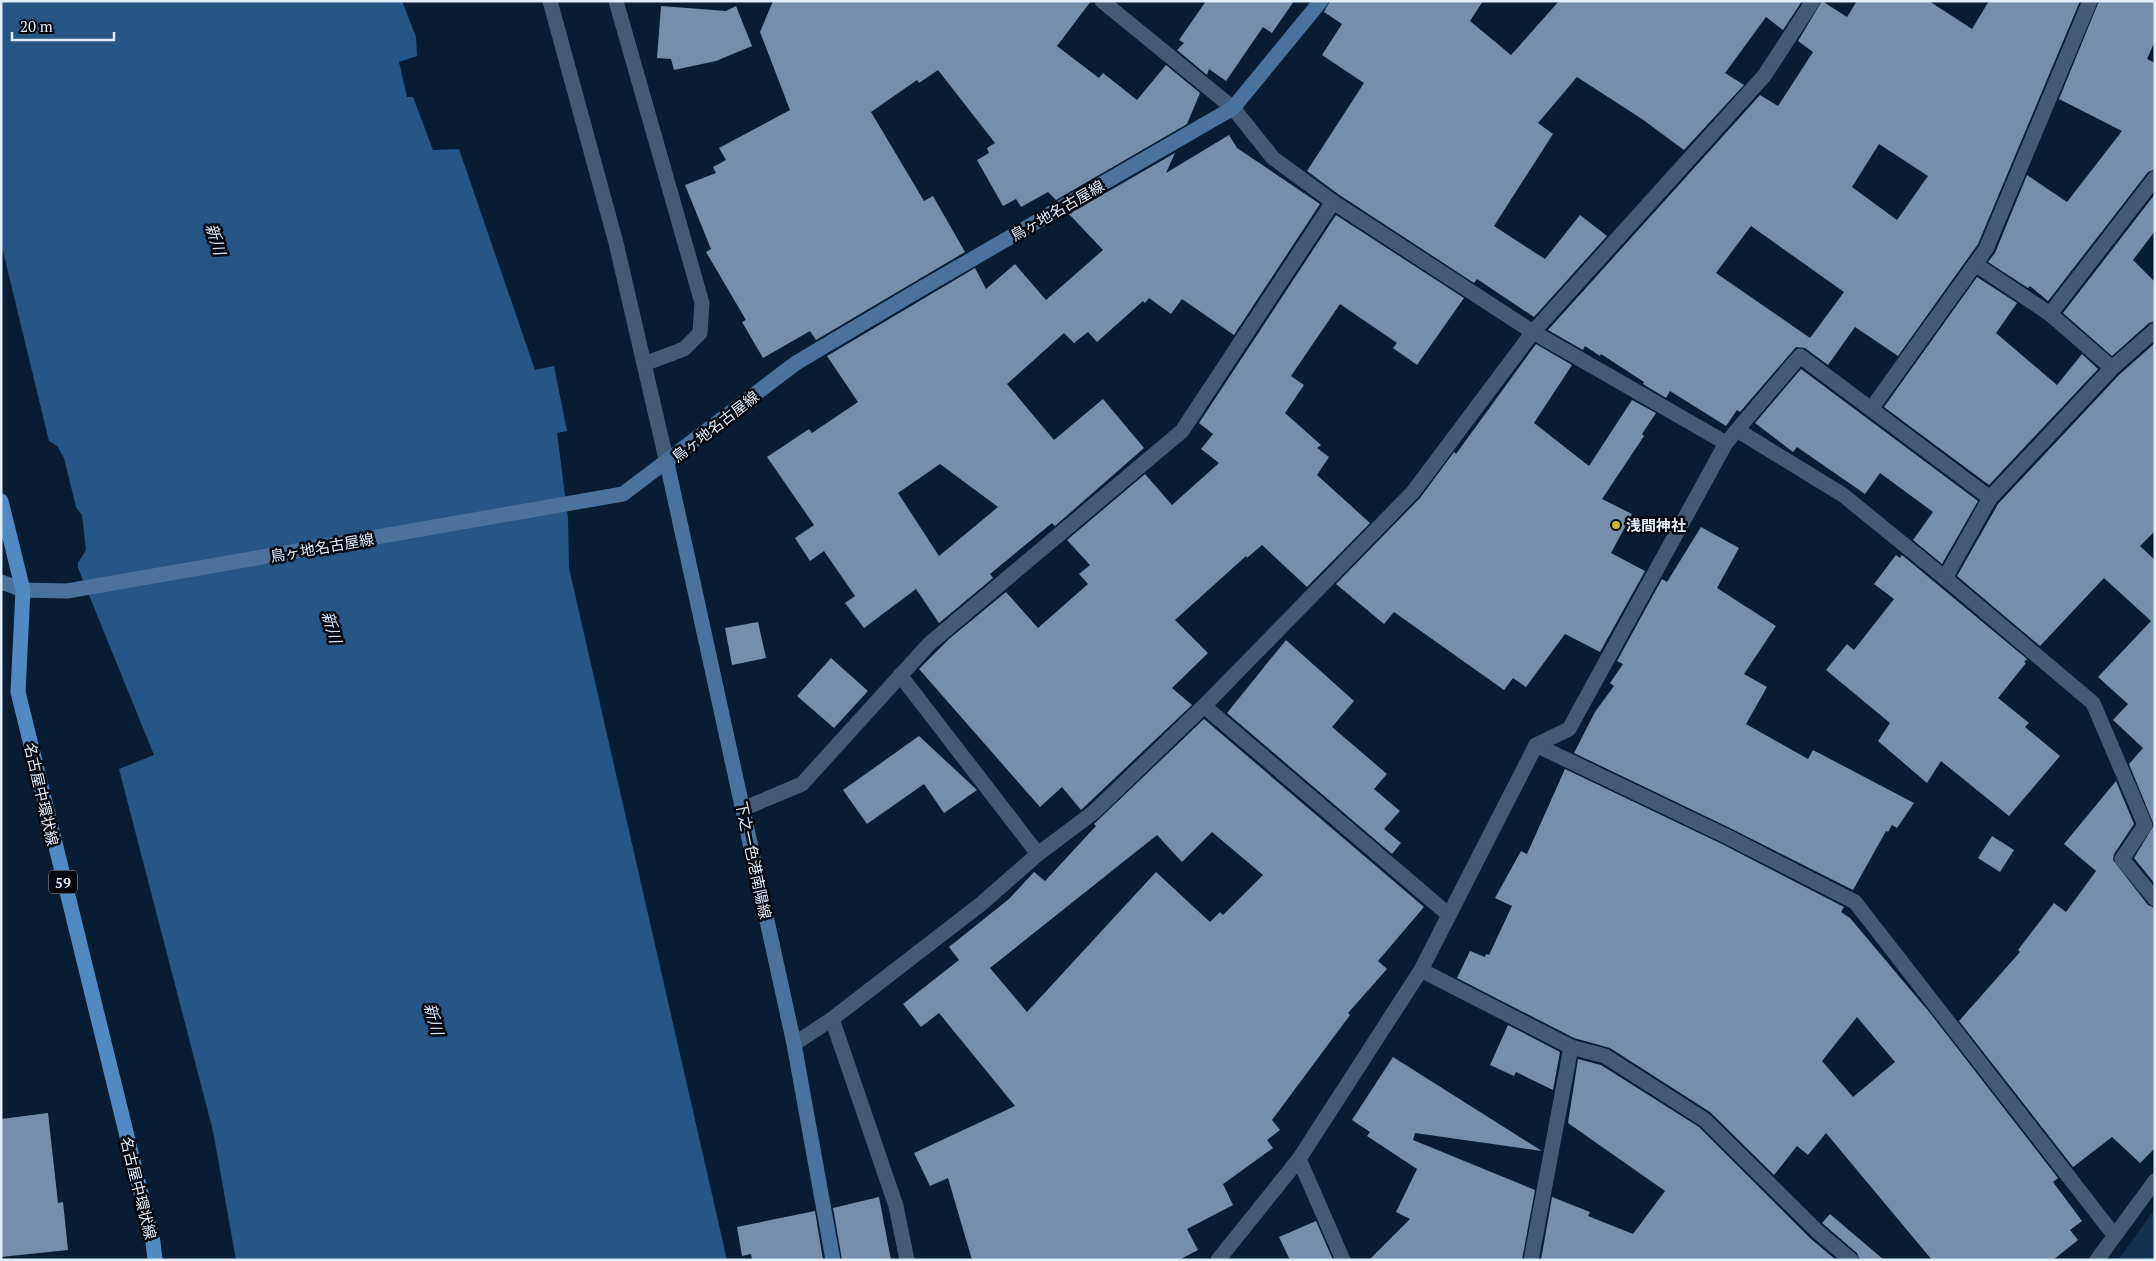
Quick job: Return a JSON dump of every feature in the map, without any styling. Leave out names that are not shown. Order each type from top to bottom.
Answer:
[{"type":"main road","name":"鳥ヶ地名古屋線","points":[[1,582],[23,590],[67,591],[623,494],[803,359],[1233,108],[1321,1]]},
{"type":"main road","name":"下之一色港南陽線","points":[[666,463],[794,1044],[833,1260]]},
{"type":"main road","name":"名古屋中環状線","points":[[1,501],[23,590],[18,692],[153,1242],[154,1260]]},
{"type":"street","points":[[550,1],[616,243],[666,463]]},
{"type":"street","points":[[616,1],[702,303],[700,333],[684,349],[644,364]]},
{"type":"street","points":[[1102,1],[1233,108],[1273,158],[1333,202],[1533,332],[1726,443]]},
{"type":"street","points":[[794,1044],[832,1019],[981,904],[1038,854],[1094,812],[1204,706],[1413,492],[1533,332],[1764,76],[1813,1]]},
{"type":"street","points":[[1872,409],[1986,249],[2090,1]]},
{"type":"street","points":[[2050,314],[2155,178]]},
{"type":"street","points":[[743,809],[802,784],[929,644],[1182,431],[1333,202]]},
{"type":"street","points":[[1975,264],[2050,314],[2112,368]]},
{"type":"street","points":[[1946,578],[1990,498],[2112,368],[2155,330]]},
{"type":"street","points":[[1218,1260],[1299,1159],[1421,970],[1536,746],[1569,729],[1726,443],[1800,356],[1990,498]]},
{"type":"street","points":[[1737,430],[1843,495],[1946,578],[2093,703],[2145,825],[2122,859],[2155,899]]},
{"type":"street","points":[[900,675],[1038,854]]},
{"type":"street","points":[[1204,706],[1449,915]]},
{"type":"street","points":[[1536,746],[1726,836],[1855,902],[2114,1235]]},
{"type":"street","points":[[1421,970],[1571,1047],[1605,1056],[1705,1120],[1818,1232],[1851,1260]]},
{"type":"street","points":[[832,1019],[896,1206],[907,1260]]},
{"type":"street","points":[[1531,1260],[1571,1047]]},
{"type":"street","points":[[1299,1159],[1343,1260]]},
{"type":"street","points":[[2097,1260],[2155,1181]]},
{"type":"shaded area","points":[[2155,1209],[2155,1260],[2118,1260]]},
{"type":"water","name":"新川","points":[[1,1],[402,1],[416,37],[417,56],[399,62],[407,97],[413,97],[433,150],[459,149],[535,370],[554,366],[567,431],[557,433],[568,518],[569,568],[727,1260],[236,1260],[213,1131],[119,769],[154,755],[78,568],[78,563],[86,550],[82,515],[76,507],[64,458],[57,446],[49,441],[1,243]]},
{"type":"building","points":[[773,1],[1091,1],[1057,46],[1099,78],[1103,73],[1137,100],[1166,65],[1200,93],[1187,124],[1056,200],[1048,192],[1021,207],[1016,199],[1003,206],[977,160],[989,153],[987,148],[995,143],[938,70],[919,83],[917,80],[871,112],[924,201],[933,196],[965,252],[816,340],[810,331],[763,358],[742,322],[746,320],[706,252],[711,249],[685,185],[716,173],[713,167],[726,160],[719,148],[790,110],[760,32]]},
{"type":"building","points":[[1206,1],[1294,1],[1272,33],[1263,27],[1226,81],[1209,69],[1207,75],[1177,50],[1184,43],[1179,40]]},
{"type":"building","points":[[1330,1],[1483,1],[1470,21],[1511,55],[1559,1],[1802,1],[1783,30],[1766,17],[1725,73],[1744,85],[1684,150],[1642,119],[1577,77],[1538,123],[1553,134],[1494,226],[1545,259],[1580,215],[1607,236],[1534,317],[1477,279],[1474,283],[1338,194],[1307,171],[1364,83],[1322,55],[1342,24],[1324,12]]},
{"type":"building","points":[[1822,1],[1847,17],[1857,1],[1929,1],[1972,29],[1989,1],[2080,1],[1978,244],[1898,356],[1855,327],[1828,365],[1805,348],[1796,347],[1740,412],[1737,410],[1726,426],[1670,391],[1666,398],[1601,354],[1600,356],[1585,346],[1583,350],[1548,330],[1760,95],[1778,106],[1813,52],[1798,41]],"holes":[[[1879,144],[1928,176],[1897,220],[1852,187]],[[1751,226],[1844,292],[1810,338],[1716,273]]]},
{"type":"building","points":[[2099,1],[2155,1],[2155,41],[2147,59],[2155,63],[2155,169],[2148,172],[2048,301],[2030,286],[2028,288],[1988,262],[1995,253],[2027,175],[2067,202],[2122,131],[2059,99]]},
{"type":"building","points":[[661,6],[726,11],[736,6],[752,46],[716,61],[674,70],[671,59],[657,58]]},
{"type":"building","points":[[1229,135],[1237,148],[1320,204],[1234,335],[1182,299],[1171,314],[1149,298],[1145,303],[1143,301],[1097,342],[1088,332],[1074,343],[1064,333],[1007,384],[1054,440],[1103,399],[1144,448],[1055,526],[1052,523],[990,574],[993,578],[939,623],[916,589],[864,628],[845,603],[855,596],[824,551],[810,561],[795,538],[814,525],[767,457],[809,429],[812,433],[858,402],[827,356],[975,268],[986,289],[1015,264],[1046,300],[1103,250],[1069,214],[1175,153],[1166,173]],"holes":[[[940,464],[998,507],[939,556],[898,493]]]},
{"type":"building","points":[[2155,194],[2155,231],[2133,260],[2155,282],[2155,321],[2149,323],[2112,356],[2063,313]]},
{"type":"building","points":[[1336,215],[1464,298],[1417,365],[1393,348],[1397,343],[1340,304],[1291,376],[1304,385],[1285,413],[1321,445],[1317,448],[1329,457],[1317,475],[1370,523],[1307,587],[1262,545],[1247,558],[1246,556],[1175,620],[1208,653],[1172,688],[1192,705],[1081,810],[1062,787],[1040,807],[919,669],[949,639],[1006,592],[1038,628],[1088,584],[1079,574],[1090,565],[1067,540],[1145,474],[1172,505],[1219,463],[1201,449],[1213,434],[1199,423]]},
{"type":"building","points":[[1977,277],[2017,303],[1996,333],[2057,385],[2082,354],[2098,369],[1989,485],[1884,407]]},
{"type":"building","points":[[2155,343],[2155,531],[2140,546],[2155,560],[2155,884],[2134,858],[2154,825],[2129,764],[2143,748],[2113,720],[2128,704],[2098,677],[2151,621],[2104,578],[2040,646],[1957,576],[1998,504],[2119,375]]},
{"type":"building","points":[[1536,344],[1572,365],[1534,423],[1589,466],[1632,400],[1656,413],[1642,434],[1644,436],[1602,499],[1632,514],[1611,553],[1645,571],[1600,652],[1565,634],[1526,687],[1513,678],[1504,690],[1394,612],[1384,624],[1336,584],[1420,498],[1454,452],[1456,454]]},
{"type":"building","points":[[1801,369],[1978,501],[1942,564],[1913,540],[1933,512],[1880,473],[1865,494],[1797,447],[1793,452],[1755,423]]},
{"type":"building","points":[[1701,527],[1739,548],[1717,588],[1776,626],[1744,674],[1767,687],[1746,724],[1808,759],[1813,750],[1914,803],[1897,828],[1892,825],[1888,832],[1886,831],[1853,890],[1574,753],[1595,712],[1614,686],[1610,683],[1623,664],[1617,661],[1662,579],[1667,582]]},
{"type":"building","points":[[1896,555],[1900,558],[1902,555],[2027,659],[2024,662],[2026,663],[1998,698],[2029,723],[2025,727],[2060,756],[2009,816],[1941,761],[1927,783],[1878,741],[1890,723],[1826,670],[1847,644],[1854,650],[1894,599],[1874,584]]},
{"type":"building","points":[[758,622],[766,658],[732,665],[725,628]]},
{"type":"building","points":[[1286,640],[1354,701],[1332,727],[1387,774],[1374,789],[1400,811],[1384,829],[1401,843],[1392,854],[1227,713]]},
{"type":"building","points":[[831,658],[868,691],[834,728],[797,696]]},
{"type":"building","points":[[1204,719],[1424,907],[1378,961],[1387,969],[1348,1013],[1350,1015],[1272,1120],[1280,1130],[1267,1140],[1273,1148],[1223,1184],[1233,1205],[1187,1229],[1198,1250],[1179,1260],[972,1260],[948,1178],[930,1186],[914,1153],[1015,1106],[939,1013],[921,1027],[903,1004],[959,960],[949,947],[1009,899],[1034,872],[1045,881],[1096,826],[1094,824]],"holes":[[[1212,832],[1263,875],[1223,915],[1220,912],[1210,922],[1156,872],[1027,1012],[990,968],[1157,835],[1182,862]]]},
{"type":"building","points":[[919,736],[977,790],[944,813],[924,784],[867,824],[843,790]]},
{"type":"building","points":[[1565,769],[1722,844],[1844,907],[1841,912],[1850,918],[1930,1013],[2058,1178],[2053,1182],[2082,1221],[2070,1230],[2078,1240],[2053,1260],[1932,1260],[1826,1133],[1808,1155],[1797,1146],[1774,1175],[1710,1112],[1610,1048],[1574,1038],[1457,978],[1470,951],[1485,957],[1486,954],[1489,955],[1512,906],[1495,898],[1521,851],[1527,854]],"holes":[[[1857,1017],[1895,1062],[1853,1097],[1822,1061]]]},
{"type":"building","points":[[2116,781],[2134,824],[2114,854],[2113,860],[2148,905],[2155,908],[2155,1148],[2140,1163],[2112,1137],[2073,1167],[1959,1021],[2020,952],[2018,950],[2054,903],[2066,912],[2096,871],[2064,844]]},
{"type":"building","points":[[1992,836],[2014,850],[2000,872],[1978,858]]},
{"type":"building","points":[[1508,1025],[1560,1052],[1553,1090],[1516,1072],[1514,1076],[1490,1065]]},
{"type":"building","points":[[1393,1057],[1542,1151],[1415,1133],[1413,1140],[1535,1190],[1522,1260],[1369,1260],[1410,1219],[1396,1212],[1417,1169],[1367,1136],[1370,1132],[1352,1120]]},
{"type":"building","points":[[1578,1059],[1601,1065],[1699,1127],[1811,1239],[1836,1260],[1541,1260],[1552,1197],[1590,1212],[1588,1216],[1633,1234],[1665,1191],[1568,1123]]},
{"type":"building","points":[[48,1113],[58,1203],[63,1202],[68,1250],[1,1257],[1,1119]]},
{"type":"building","points":[[879,1197],[891,1260],[842,1260],[833,1208]]},
{"type":"building","points":[[815,1211],[823,1260],[752,1260],[751,1254],[742,1256],[737,1227]]},
{"type":"building","points":[[1830,1214],[1884,1260],[1860,1260],[1857,1253],[1822,1223]]},
{"type":"building","points":[[1316,1221],[1333,1260],[1290,1260],[1279,1237]]},
{"type":"place","name":"浅間神社","points":[[1616,525]]}]
